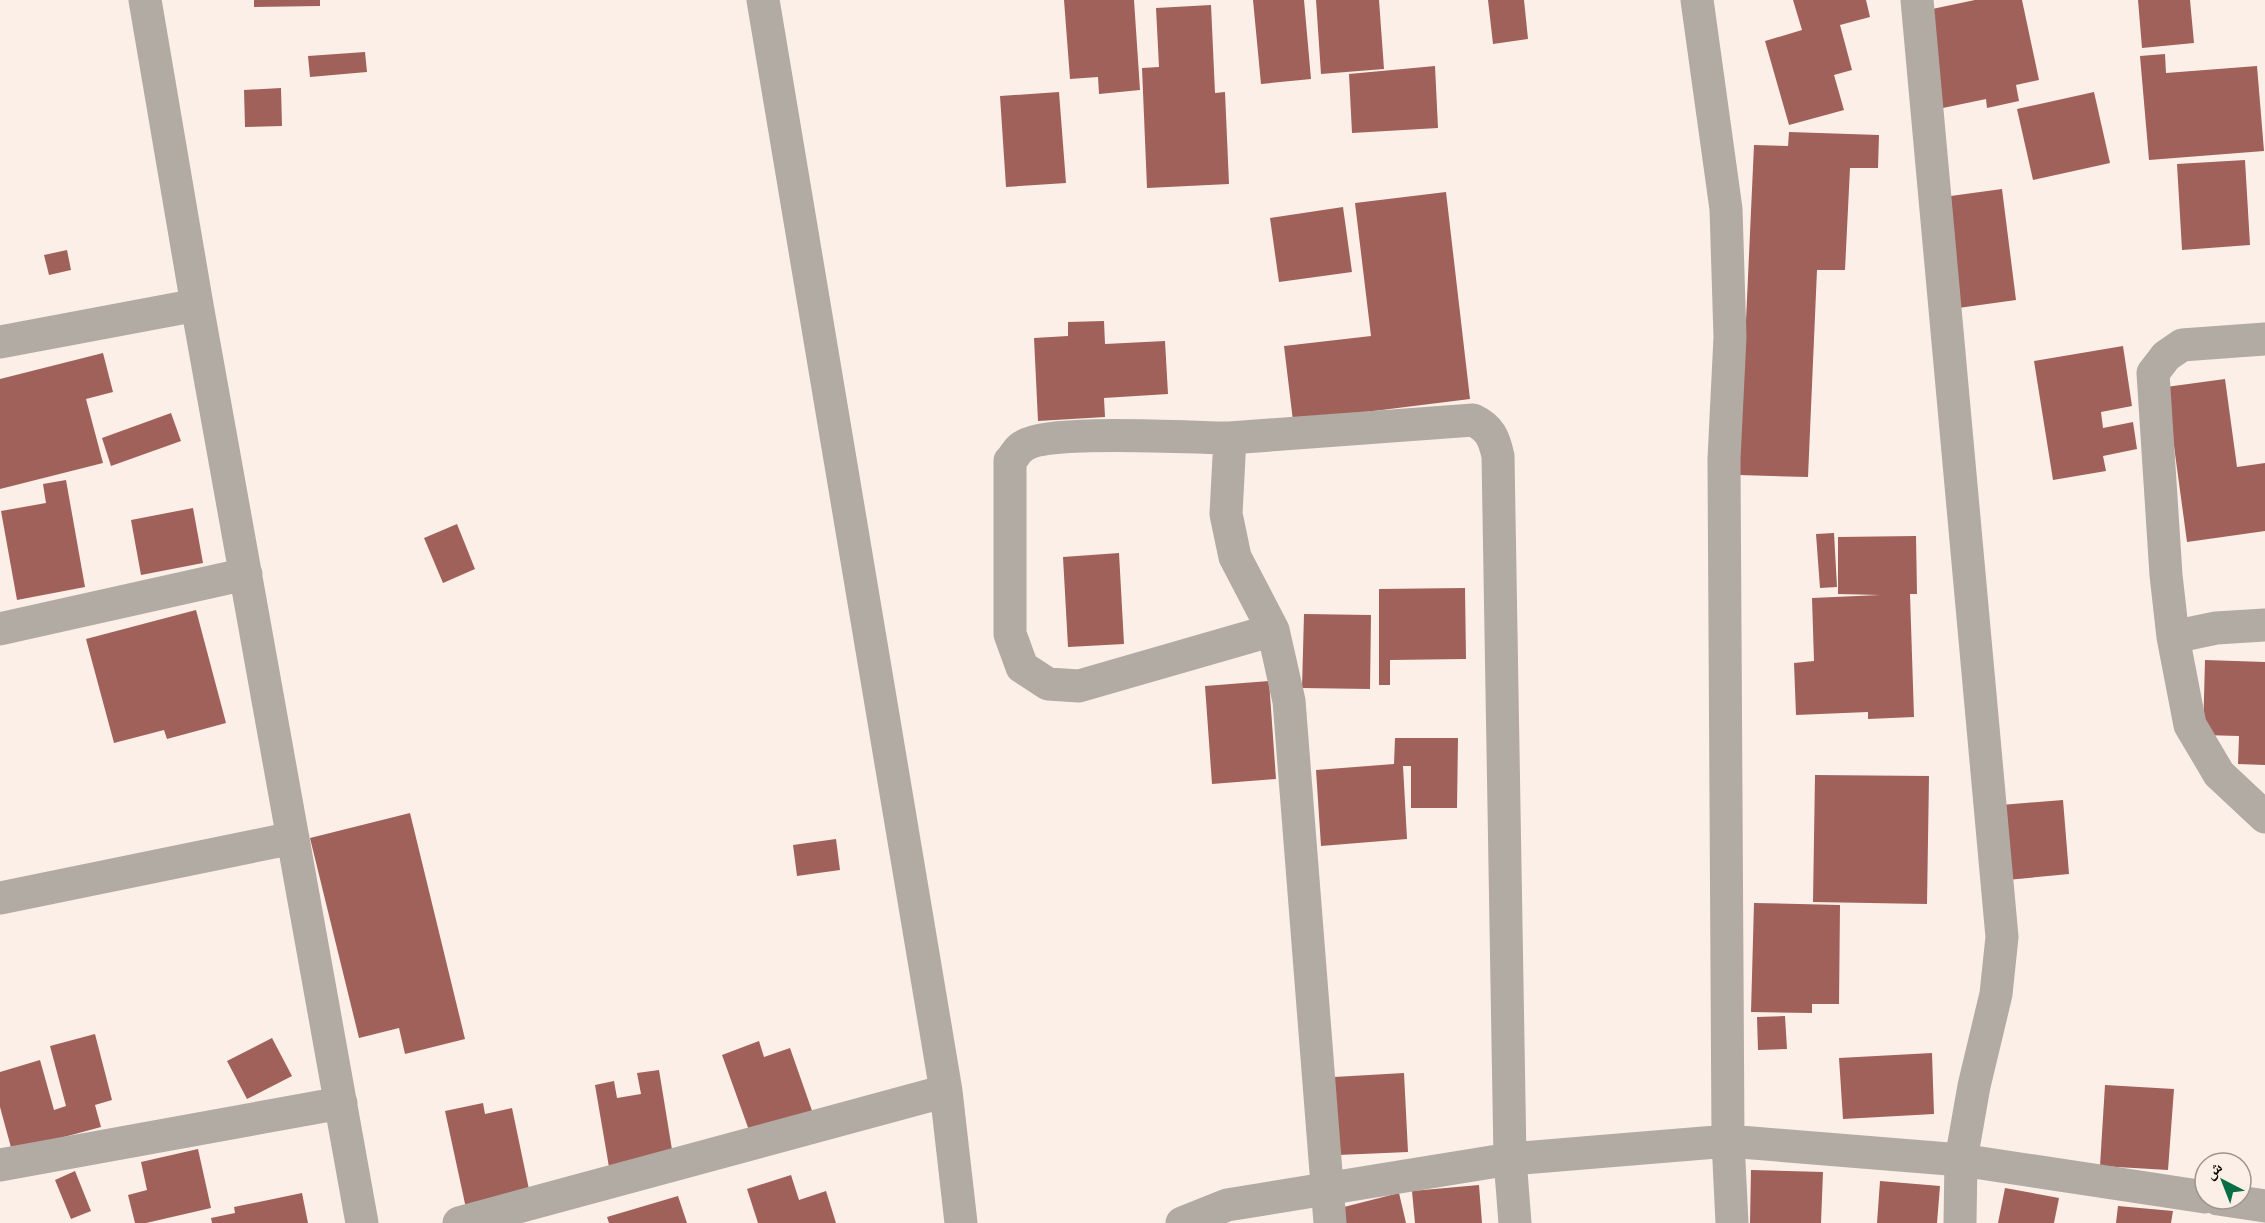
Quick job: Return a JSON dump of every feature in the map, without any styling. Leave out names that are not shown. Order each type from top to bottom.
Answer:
[{"type":"street","points":[[145,0],[197,305],[362,1223]]},
{"type":"street","points":[[763,0],[946,1091],[961,1223]]},
{"type":"street","points":[[1697,0],[1726,209],[1730,325],[1724,459],[1728,1141],[1732,1223]]},
{"type":"street","points":[[1917,0],[2002,937],[1996,994],[1974,1086],[1962,1160],[1960,1223]]},
{"type":"street","points":[[0,342],[197,305]]},
{"type":"street","points":[[2265,339],[2182,345],[2166,356],[2153,373],[2166,575],[2173,637],[2190,724],[2219,774],[2265,817]]},
{"type":"street","points":[[1273,630],[1079,687],[1048,684],[1023,668],[1010,634],[1010,461],[1022,446],[1040,440],[1080,437],[1230,438],[1473,420],[1486,426],[1494,440],[1498,456],[1510,1159],[1515,1223]]},
{"type":"street","points":[[1230,438],[1226,514],[1234,557],[1273,630],[1288,701],[1330,1223]]},
{"type":"street","points":[[0,629],[246,574]]},
{"type":"street","points":[[2173,637],[2216,628],[2265,626]]},
{"type":"street","points":[[0,898],[293,838]]},
{"type":"street","points":[[459,1223],[946,1091]]},
{"type":"street","points":[[0,1165],[341,1103]]},
{"type":"street","points":[[1182,1223],[1227,1205],[1510,1159],[1728,1141],[1962,1160],[2193,1195]]},
{"type":"building","points":[[254,0],[320,0],[320,6],[254,7]]},
{"type":"building","points":[[1064,0],[1134,0],[1140,90],[1099,94],[1098,77],[1070,79]]},
{"type":"building","points":[[1253,0],[1304,0],[1311,79],[1261,84]]},
{"type":"building","points":[[1316,0],[1379,0],[1384,69],[1321,74]]},
{"type":"building","points":[[1488,0],[1524,0],[1528,39],[1493,44]]},
{"type":"building","points":[[1793,0],[1866,0],[1870,17],[1840,25],[1852,70],[1834,75],[1844,110],[1789,125],[1765,41],[1802,30]]},
{"type":"building","points":[[1975,0],[2022,0],[2039,80],[2016,85],[2019,101],[1987,108],[1986,99],[1938,109],[1918,12]]},
{"type":"building","points":[[2138,0],[2190,0],[2194,43],[2142,48]]},
{"type":"building","points":[[1211,5],[1215,93],[1225,92],[1229,184],[1147,188],[1142,68],[1159,67],[1156,8]]},
{"type":"building","points":[[365,52],[367,72],[310,77],[308,56]]},
{"type":"building","points":[[2165,54],[2166,73],[2257,66],[2264,151],[2149,160],[2140,56]]},
{"type":"building","points":[[1435,66],[1438,128],[1352,133],[1349,74]]},
{"type":"building","points":[[281,88],[282,126],[245,127],[244,90]]},
{"type":"building","points":[[1059,92],[1066,183],[1006,187],[1000,96]]},
{"type":"building","points":[[2094,92],[2110,163],[2033,180],[2017,109]]},
{"type":"building","points":[[1789,132],[1879,135],[1878,168],[1850,168],[1845,270],[1817,270],[1808,477],[1739,475],[1754,145],[1788,146]]},
{"type":"building","points":[[2245,160],[2250,245],[2182,250],[2177,164]]},
{"type":"building","points":[[2002,189],[2016,300],[1951,309],[1936,198]]},
{"type":"building","points":[[1446,192],[1470,399],[1293,421],[1284,346],[1371,336],[1355,203]]},
{"type":"building","points":[[1343,207],[1352,272],[1279,282],[1270,218]]},
{"type":"building","points":[[67,250],[71,270],[49,275],[44,255]]},
{"type":"building","points":[[1104,321],[1105,344],[1165,341],[1168,394],[1104,398],[1105,417],[1038,421],[1034,338],[1068,336],[1068,322]]},
{"type":"building","points":[[2123,346],[2132,406],[2101,412],[2103,428],[2133,422],[2137,449],[2103,456],[2106,471],[2053,480],[2034,361]]},
{"type":"building","points":[[103,353],[113,392],[86,399],[103,463],[0,489],[0,379]]},
{"type":"building","points":[[2225,379],[2237,467],[2265,463],[2265,531],[2187,542],[2166,387]]},
{"type":"building","points":[[171,413],[181,441],[111,466],[102,438]]},
{"type":"building","points":[[66,480],[85,587],[17,600],[1,511],[46,503],[43,484]]},
{"type":"building","points":[[193,508],[203,563],[141,575],[131,520]]},
{"type":"building","points":[[457,524],[475,569],[443,583],[424,538]]},
{"type":"building","points":[[1834,533],[1837,587],[1820,588],[1816,534]]},
{"type":"building","points":[[1916,536],[1917,594],[1910,594],[1914,717],[1868,719],[1868,712],[1796,715],[1794,663],[1814,661],[1812,598],[1880,595],[1838,594],[1838,537]]},
{"type":"building","points":[[1119,553],[1124,644],[1068,647],[1063,557]]},
{"type":"building","points":[[1465,588],[1466,659],[1390,660],[1390,685],[1379,685],[1379,589]]},
{"type":"building","points":[[196,610],[226,723],[167,739],[164,730],[114,743],[86,639]]},
{"type":"building","points":[[1304,614],[1371,615],[1370,689],[1302,688]]},
{"type":"building","points":[[2205,660],[2265,662],[2265,765],[2238,764],[2239,736],[2203,735]]},
{"type":"building","points":[[1269,681],[1276,779],[1212,784],[1205,686]]},
{"type":"building","points":[[1395,738],[1458,738],[1457,808],[1411,808],[1411,766],[1403,766],[1407,839],[1321,846],[1316,770],[1394,764]]},
{"type":"building","points":[[1815,775],[1929,776],[1927,904],[1813,902]]},
{"type":"building","points":[[2063,800],[2069,874],[2007,880],[2001,805]]},
{"type":"building","points":[[410,813],[465,1039],[405,1054],[399,1028],[359,1038],[310,838]]},
{"type":"building","points":[[836,839],[840,870],[797,876],[793,845]]},
{"type":"building","points":[[1754,903],[1840,905],[1839,1004],[1812,1004],[1812,1013],[1751,1012]]},
{"type":"building","points":[[1785,1016],[1787,1049],[1758,1050],[1757,1017]]},
{"type":"building","points":[[95,1034],[112,1100],[95,1105],[101,1127],[12,1151],[0,1107],[0,1072],[40,1060],[54,1110],[66,1106],[50,1046]]},
{"type":"building","points":[[272,1038],[292,1076],[247,1099],[227,1061]]},
{"type":"building","points":[[759,1041],[764,1057],[790,1048],[817,1125],[755,1147],[722,1055]]},
{"type":"building","points":[[1932,1053],[1934,1114],[1843,1119],[1839,1058]]},
{"type":"building","points":[[659,1070],[674,1162],[610,1173],[595,1085],[614,1081],[617,1098],[641,1094],[637,1073]]},
{"type":"building","points":[[1404,1073],[1408,1152],[1338,1155],[1334,1077]]},
{"type":"building","points":[[2105,1085],[2174,1089],[2168,1170],[2100,1166]]},
{"type":"building","points":[[483,1103],[485,1114],[512,1108],[531,1199],[467,1213],[445,1111]]},
{"type":"building","points":[[198,1149],[211,1208],[146,1223],[135,1223],[128,1195],[147,1190],[141,1162]]},
{"type":"building","points":[[1751,1170],[1823,1172],[1821,1223],[1750,1223]]},
{"type":"building","points":[[75,1171],[91,1211],[71,1219],[55,1180]]},
{"type":"building","points":[[791,1175],[799,1200],[826,1191],[836,1223],[758,1223],[747,1189]]},
{"type":"building","points":[[1880,1181],[1940,1186],[1937,1223],[1877,1223]]},
{"type":"building","points":[[1479,1185],[1482,1223],[1415,1223],[1412,1191]]},
{"type":"building","points":[[2005,1188],[2059,1198],[2054,1223],[1998,1223]]},
{"type":"building","points":[[302,1193],[308,1223],[212,1223],[211,1218],[235,1213],[234,1207]]},
{"type":"building","points":[[1399,1193],[1406,1223],[1343,1223],[1340,1208]]},
{"type":"building","points":[[678,1196],[687,1223],[609,1223],[607,1217]]},
{"type":"building","points":[[2118,1206],[2173,1211],[2171,1223],[2116,1223]]}]
